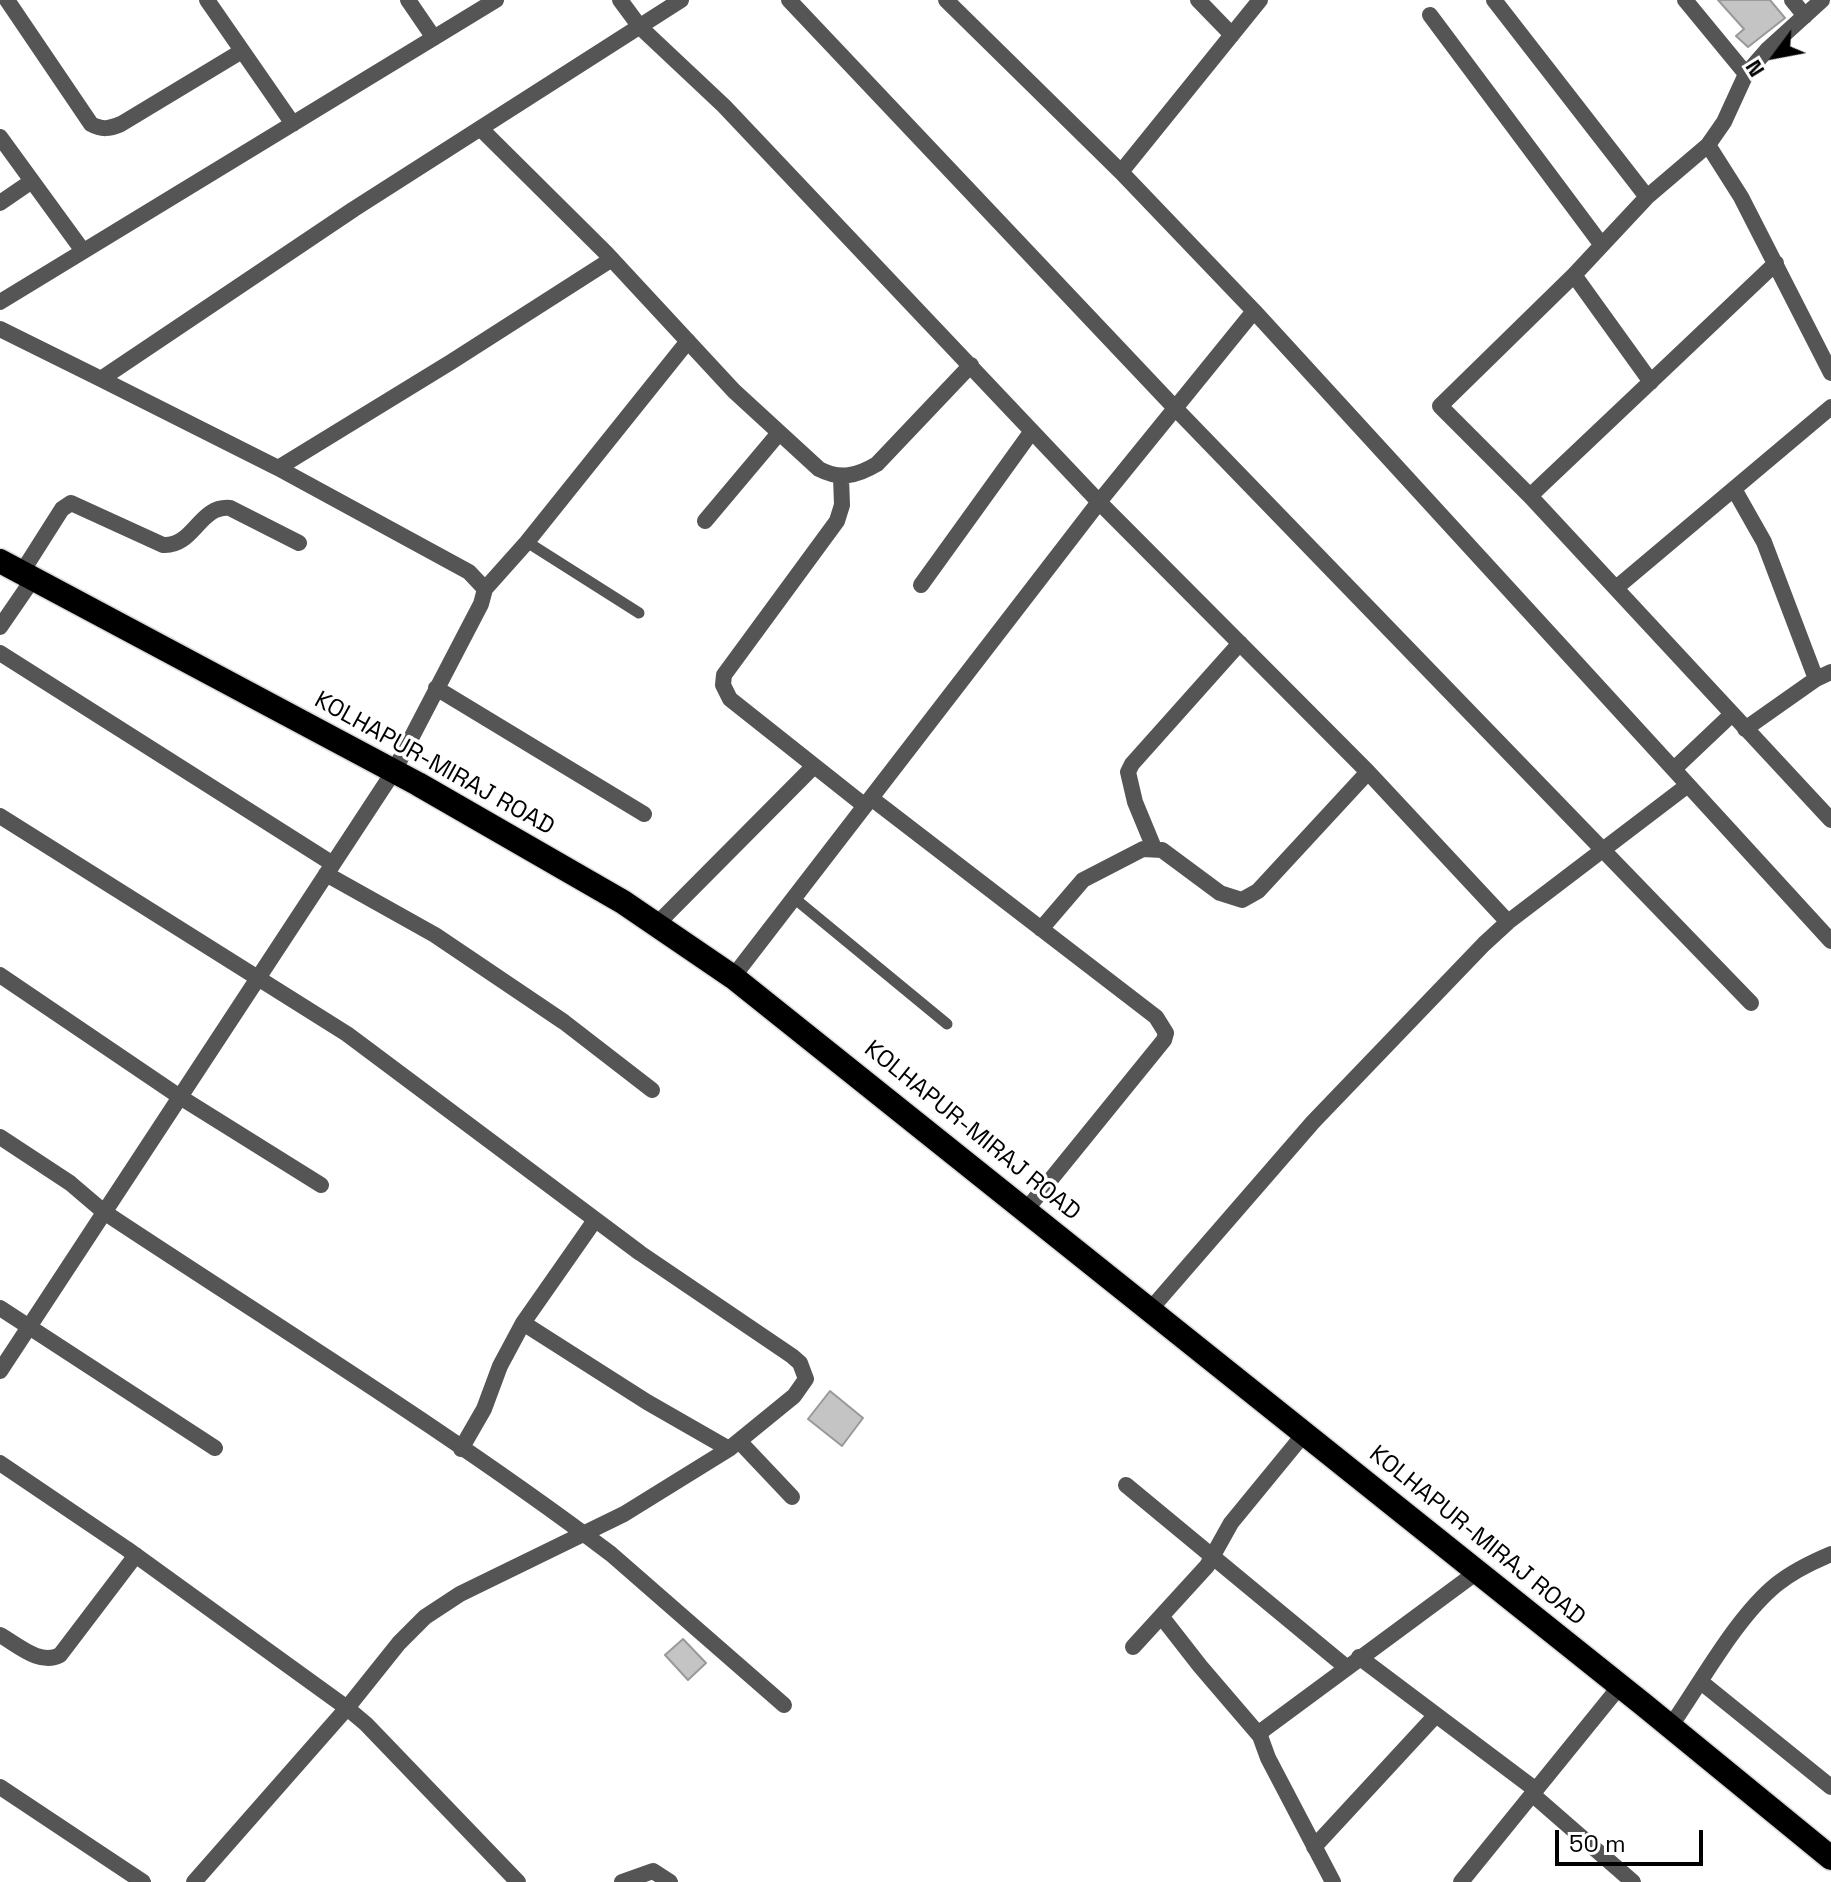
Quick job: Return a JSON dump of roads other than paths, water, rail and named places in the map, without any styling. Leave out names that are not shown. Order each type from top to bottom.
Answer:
[{"type":"highway","name":"KOLHAPUR-MIRAJ ROAD","points":[[0,561],[394,771],[609,894],[733,977],[1831,1858]]},
{"type":"street","points":[[7,0],[91,124],[99,128],[109,129],[121,124],[242,51]]},
{"type":"street","points":[[207,0],[293,124]]},
{"type":"street","points":[[408,0],[434,38]]},
{"type":"street","points":[[0,302],[496,0]]},
{"type":"street","points":[[620,0],[640,27],[724,106],[1099,502],[1368,772],[1508,922]]},
{"type":"street","points":[[101,379],[354,209],[681,0]]},
{"type":"street","points":[[789,0],[1175,408],[1751,1003]]},
{"type":"street","points":[[946,0],[1121,172],[1254,311],[1831,941]]},
{"type":"street","points":[[1198,0],[1232,35]]},
{"type":"street","points":[[1121,172],[1260,0]]},
{"type":"street","points":[[1494,0],[1647,197]]},
{"type":"street","points":[[1685,0],[1746,74]]},
{"type":"street","points":[[1792,0],[1805,16]]},
{"type":"street","points":[[1822,0],[1767,50],[1746,74],[1724,122],[1708,145],[1647,197],[1574,275],[1440,406],[1530,496],[1831,820]]},
{"type":"street","points":[[1430,15],[1601,244]]},
{"type":"street","points":[[481,129],[612,259],[734,391],[819,469],[832,476],[864,472],[877,464],[971,365]]},
{"type":"street","points":[[0,137],[83,251]]},
{"type":"street","points":[[1708,145],[1741,197],[1831,373]]},
{"type":"street","points":[[0,203],[32,181]]},
{"type":"street","points":[[278,468],[612,259]]},
{"type":"street","points":[[1530,496],[1776,263]]},
{"type":"street","points":[[1574,275],[1651,382]]},
{"type":"street","points":[[733,977],[1099,502],[1254,311]]},
{"type":"street","points":[[0,329],[278,468],[469,572],[485,589]]},
{"type":"street","points":[[0,1371],[394,771],[481,604],[485,589],[527,542],[688,341]]},
{"type":"street","points":[[1616,588],[1831,407]]},
{"type":"street","points":[[921,585],[1032,431]]},
{"type":"street","points":[[705,521],[779,433]]},
{"type":"street","points":[[841,477],[842,505],[837,521],[724,675],[723,685],[730,699],[814,766],[868,802],[1156,1017],[1166,1033],[1164,1040],[1026,1210]]},
{"type":"street","points":[[1734,489],[1764,542],[1823,675],[1745,729]]},
{"type":"street","points":[[0,627],[62,509],[71,503],[163,545],[184,540],[210,512],[223,507],[299,543]]},
{"type":"street","points":[[1154,848],[1135,802],[1128,772],[1240,643]]},
{"type":"street","points":[[0,653],[435,935],[564,1022],[652,1090]]},
{"type":"street","points":[[436,688],[644,814]]},
{"type":"street","points":[[1674,769],[1731,715]]},
{"type":"street","points":[[656,925],[814,766]]},
{"type":"street","points":[[1041,929],[1075,888],[1092,873],[1143,849],[1154,848],[1172,856],[1220,893],[1242,900],[1258,891],[1368,772]]},
{"type":"street","points":[[1149,1311],[1313,1122],[1508,922],[1688,785]]},
{"type":"street","points":[[0,816],[347,1034],[595,1220],[800,1363],[806,1379],[803,1386],[734,1445],[624,1514],[460,1594],[425,1617],[399,1643],[347,1708],[194,1882]]},
{"type":"street","points":[[0,975],[180,1097],[321,1185]]},
{"type":"street","points":[[0,1137],[70,1183],[104,1212],[584,1533],[784,1705]]},
{"type":"street","points":[[461,1449],[484,1409],[500,1366],[523,1323],[595,1220]]},
{"type":"street","points":[[0,1308],[215,1448]]},
{"type":"street","points":[[523,1323],[647,1402],[734,1445],[792,1497]]},
{"type":"street","points":[[1133,1647],[1212,1557],[1231,1523],[1304,1434]]},
{"type":"street","points":[[0,1463],[136,1555],[347,1708],[518,1882]]},
{"type":"street","points":[[1126,1485],[1212,1557],[1352,1662],[1436,1715],[1534,1792],[1633,1882]]},
{"type":"street","points":[[1670,1727],[1748,1613],[1767,1594],[1809,1563],[1831,1554]]},
{"type":"street","points":[[0,1635],[43,1659],[52,1660],[60,1655],[136,1555]]},
{"type":"street","points":[[1260,1736],[1263,1730],[1352,1662],[1477,1572]]},
{"type":"street","points":[[1161,1616],[1260,1736],[1268,1758],[1333,1882]]},
{"type":"street","points":[[1701,1682],[1831,1787]]},
{"type":"street","points":[[1461,1882],[1620,1686]]},
{"type":"street","points":[[1314,1847],[1436,1715]]},
{"type":"street","points":[[0,1787],[143,1882]]},
{"type":"street","points":[[622,1882],[653,1871],[670,1882]]},
{"type":"lane","points":[[527,542],[639,613]]},
{"type":"lane","points":[[794,898],[947,1024]]}]
